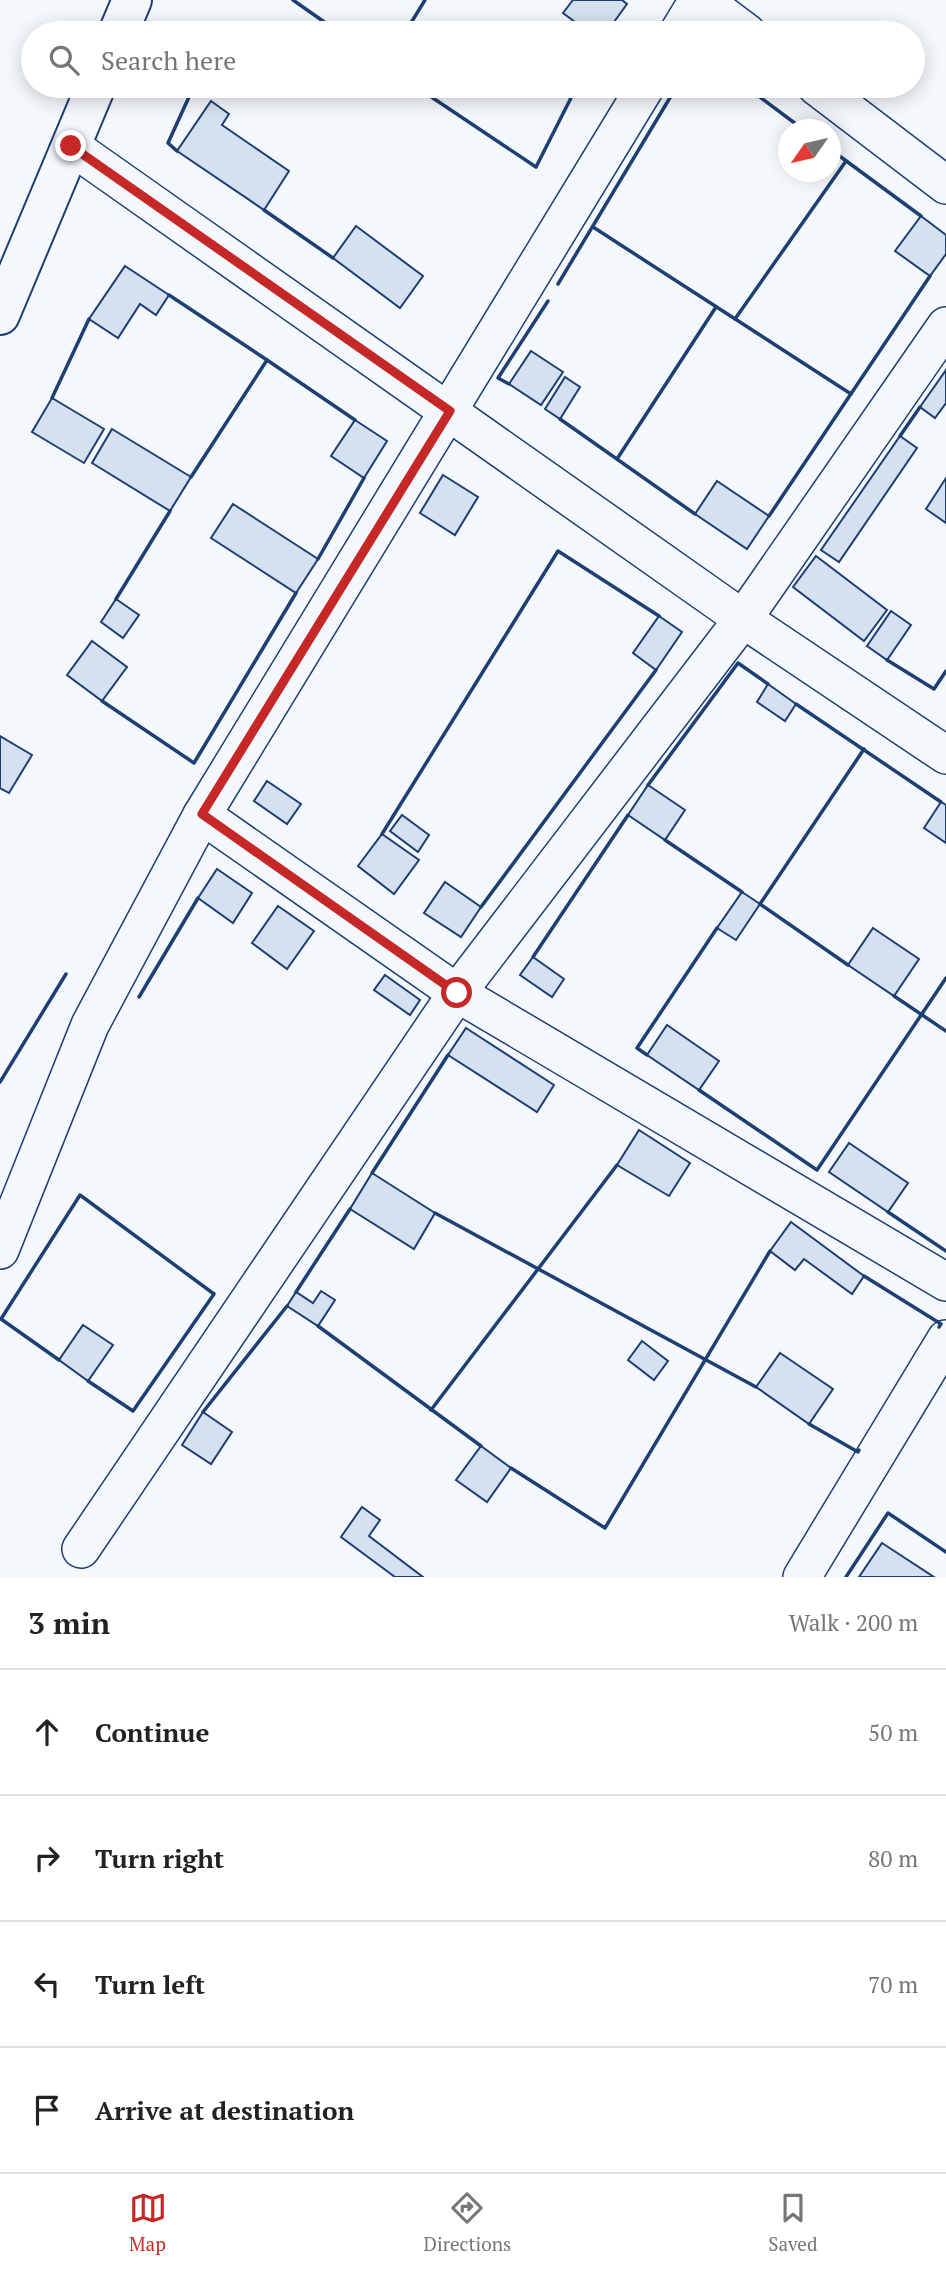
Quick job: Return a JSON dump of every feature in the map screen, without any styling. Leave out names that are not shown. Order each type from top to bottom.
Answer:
[{"type":"main road","points":[[123,21],[132,0]]},
{"type":"main road","points":[[0,315],[91,98]]},
{"type":"street","points":[[685,21],[698,0]]},
{"type":"street","points":[[704,0],[731,21]]},
{"type":"street","points":[[0,1250],[90,1025],[202,814],[639,98]]},
{"type":"street","points":[[832,98],[946,185]]},
{"type":"street","points":[[71,146],[743,619],[946,755]]},
{"type":"street","points":[[80,1549],[457,993],[743,619],[946,326]]},
{"type":"street","points":[[202,814],[457,993],[946,1282]]},
{"type":"street","points":[[802,1577],[946,1339]]},
{"type":"building","points":[[573,0],[622,0],[627,4],[615,21],[574,21],[563,13]]},
{"type":"building","points":[[211,101],[229,114],[222,125],[289,171],[264,210],[177,151]]},
{"type":"building","points":[[921,216],[946,235],[946,254],[930,276],[895,251]]},
{"type":"building","points":[[356,226],[423,276],[400,308],[333,258]]},
{"type":"building","points":[[125,266],[169,295],[156,315],[140,304],[118,338],[89,319]]},
{"type":"building","points":[[531,351],[563,372],[541,405],[509,384]]},
{"type":"building","points":[[946,370],[946,403],[935,418],[920,407]]},
{"type":"building","points":[[565,377],[580,387],[560,419],[545,409]]},
{"type":"building","points":[[52,398],[104,429],[84,463],[32,432]]},
{"type":"building","points":[[355,420],[387,441],[364,478],[331,456]]},
{"type":"building","points":[[112,429],[191,477],[170,511],[92,463]]},
{"type":"building","points":[[900,436],[917,448],[839,562],[821,550]]},
{"type":"building","points":[[443,475],[478,497],[455,535],[420,513]]},
{"type":"building","points":[[946,478],[946,523],[926,509]]},
{"type":"building","points":[[717,481],[769,516],[747,549],[695,514]]},
{"type":"building","points":[[233,504],[318,559],[296,593],[211,538]]},
{"type":"building","points":[[816,556],[887,610],[864,641],[793,587]]},
{"type":"building","points":[[116,599],[139,615],[123,638],[101,622]]},
{"type":"building","points":[[891,611],[911,625],[887,660],[867,646]]},
{"type":"building","points":[[659,616],[682,632],[656,670],[633,653]]},
{"type":"building","points":[[92,641],[127,667],[102,701],[67,675]]},
{"type":"building","points":[[768,684],[796,704],[785,721],[757,702]]},
{"type":"building","points":[[0,736],[32,755],[9,793],[0,788]]},
{"type":"building","points":[[267,781],[301,804],[287,824],[254,801]]},
{"type":"building","points":[[648,785],[685,810],[665,840],[628,815]]},
{"type":"building","points":[[941,802],[946,805],[946,843],[924,828]]},
{"type":"building","points":[[402,815],[429,835],[418,852],[390,831]]},
{"type":"building","points":[[382,834],[419,860],[394,894],[358,866]]},
{"type":"building","points":[[217,869],[252,893],[233,923],[198,898]]},
{"type":"building","points":[[445,882],[481,907],[461,937],[424,913]]},
{"type":"building","points":[[742,892],[760,904],[736,940],[717,928]]},
{"type":"building","points":[[278,906],[314,931],[287,969],[252,943]]},
{"type":"building","points":[[873,928],[919,959],[894,996],[848,965]]},
{"type":"building","points":[[533,957],[564,979],[552,997],[520,975]]},
{"type":"building","points":[[385,975],[420,1000],[410,1015],[374,990]]},
{"type":"building","points":[[667,1025],[719,1061],[699,1090],[647,1055]]},
{"type":"building","points":[[466,1028],[554,1085],[537,1112],[448,1055]]},
{"type":"building","points":[[639,1130],[690,1163],[669,1196],[617,1165]]},
{"type":"building","points":[[849,1143],[908,1183],[888,1212],[829,1172]]},
{"type":"building","points":[[372,1173],[435,1213],[414,1249],[350,1209]]},
{"type":"building","points":[[791,1222],[864,1276],[852,1294],[804,1259],[795,1270],[770,1251]]},
{"type":"building","points":[[321,1291],[335,1300],[318,1326],[287,1306],[296,1292],[313,1303]]},
{"type":"building","points":[[83,1325],[113,1345],[88,1381],[59,1360]]},
{"type":"building","points":[[642,1341],[668,1361],[654,1380],[628,1360]]},
{"type":"building","points":[[780,1353],[833,1389],[809,1424],[756,1387]]},
{"type":"building","points":[[203,1412],[232,1432],[211,1464],[182,1445]]},
{"type":"building","points":[[481,1446],[511,1468],[487,1502],[456,1480]]},
{"type":"building","points":[[362,1507],[380,1520],[369,1536],[423,1577],[395,1577],[341,1537]]},
{"type":"building","points":[[882,1543],[934,1577],[859,1577]]},
{"type":"wall","points":[[293,0],[323,21]]},
{"type":"wall","points":[[412,21],[425,0]]},
{"type":"wall","points":[[177,151],[168,143],[189,98]]},
{"type":"wall","points":[[433,98],[536,167],[571,98]]},
{"type":"wall","points":[[558,284],[670,98]]},
{"type":"wall","points":[[761,98],[789,119]]},
{"type":"wall","points":[[841,157],[921,216]]},
{"type":"wall","points":[[735,319],[846,161]]},
{"type":"wall","points":[[264,210],[333,258]]},
{"type":"wall","points":[[593,227],[851,394]]},
{"type":"wall","points":[[769,516],[930,276]]},
{"type":"wall","points":[[169,295],[267,360],[191,477]]},
{"type":"wall","points":[[509,384],[498,378],[548,301]]},
{"type":"wall","points":[[617,459],[716,307]]},
{"type":"wall","points":[[52,398],[89,319]]},
{"type":"wall","points":[[267,360],[355,420]]},
{"type":"wall","points":[[900,436],[920,407]]},
{"type":"wall","points":[[560,419],[695,514]]},
{"type":"wall","points":[[318,559],[364,478]]},
{"type":"wall","points":[[116,599],[170,511]]},
{"type":"wall","points":[[382,834],[558,551],[659,616]]},
{"type":"wall","points":[[102,701],[194,763],[296,593]]},
{"type":"wall","points":[[887,660],[934,689],[946,671]]},
{"type":"wall","points":[[648,785],[738,663],[768,684]]},
{"type":"wall","points":[[481,907],[656,670]]},
{"type":"wall","points":[[796,704],[941,802]]},
{"type":"wall","points":[[848,965],[760,904],[864,749]]},
{"type":"wall","points":[[533,957],[628,815]]},
{"type":"wall","points":[[665,840],[742,892]]},
{"type":"wall","points":[[139,997],[198,898]]},
{"type":"wall","points":[[647,1055],[637,1048],[717,928]]},
{"type":"wall","points":[[0,1082],[66,974]]},
{"type":"wall","points":[[699,1090],[817,1170],[946,978]]},
{"type":"wall","points":[[894,996],[946,1031]]},
{"type":"wall","points":[[372,1173],[448,1055]]},
{"type":"wall","points":[[431,1410],[617,1165]]},
{"type":"wall","points":[[59,1360],[1,1319],[80,1195],[214,1294],[133,1411],[88,1381]]},
{"type":"wall","points":[[296,1292],[350,1209]]},
{"type":"wall","points":[[888,1212],[946,1251]]},
{"type":"wall","points":[[435,1213],[756,1387]]},
{"type":"wall","points":[[511,1468],[605,1528],[770,1251]]},
{"type":"wall","points":[[864,1276],[941,1324],[939,1327]]},
{"type":"wall","points":[[203,1412],[287,1306]]},
{"type":"wall","points":[[318,1326],[481,1446]]},
{"type":"wall","points":[[809,1424],[858,1452],[859,1450]]},
{"type":"wall","points":[[846,1577],[888,1513],[946,1552]]},
{"type":"route","points":[[71,146],[450,411],[202,814],[457,993]]}]
